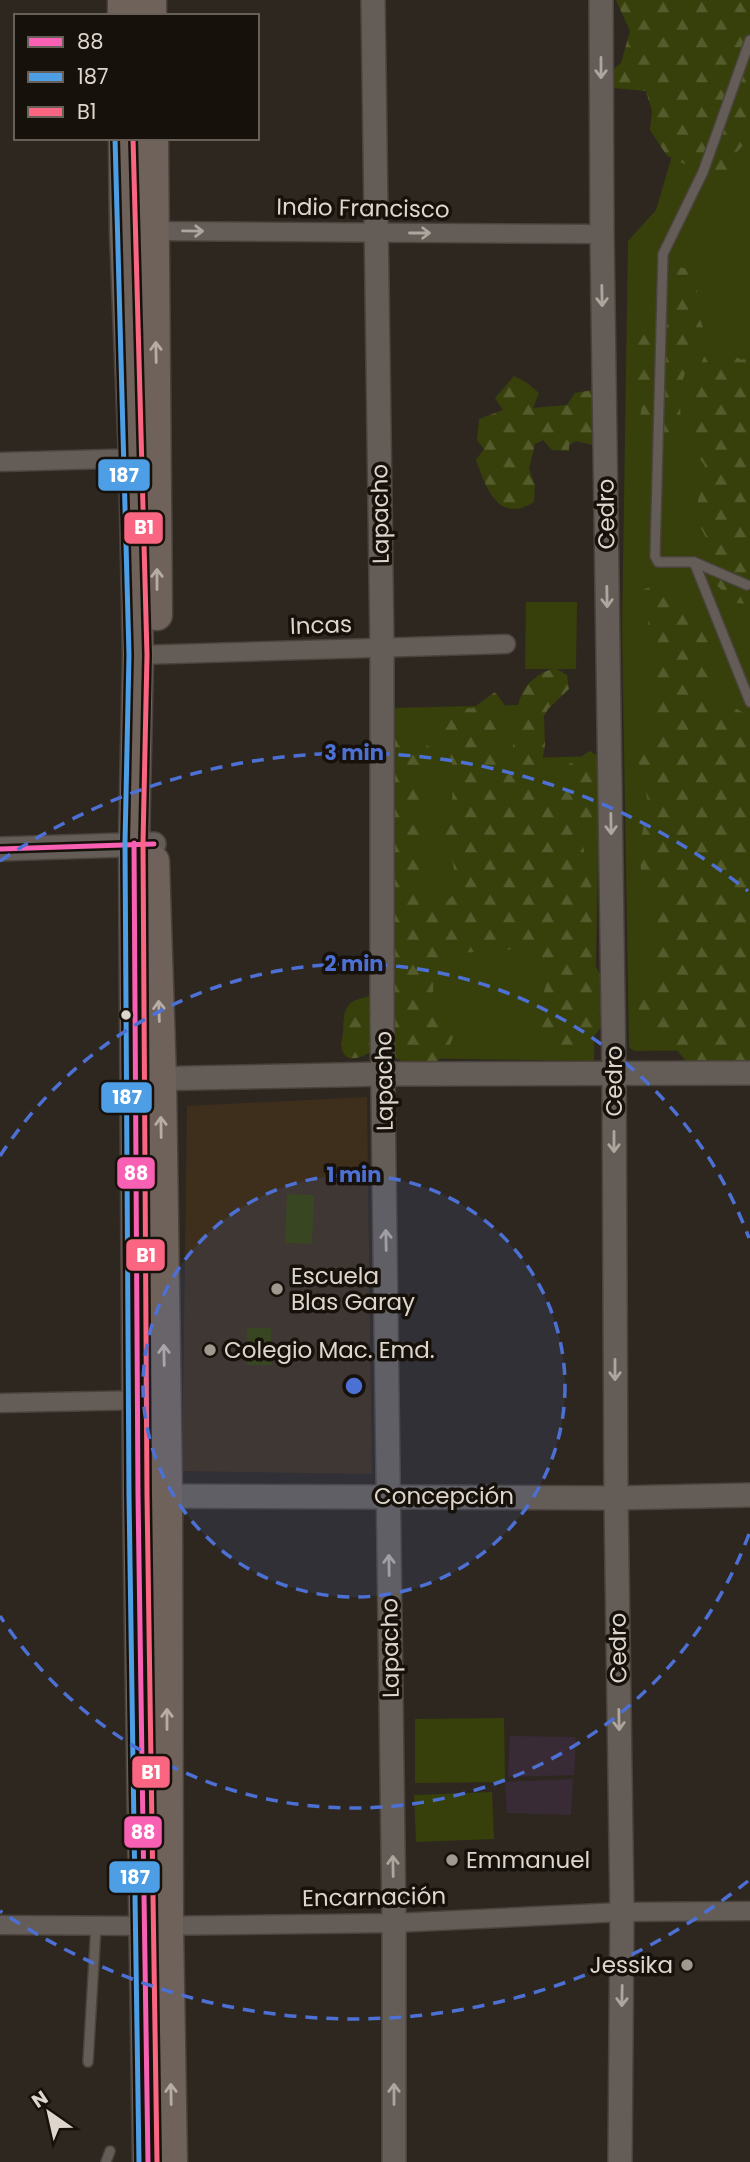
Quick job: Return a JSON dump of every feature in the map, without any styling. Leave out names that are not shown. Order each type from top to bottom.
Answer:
[{"type":"highway","points":[[124,140],[125,232],[145,458]]},
{"type":"highway","points":[[148,2162],[157,1926],[144,843],[147,656],[145,458],[154,230],[153,140]]},
{"type":"highway","points":[[157,1926],[172,2162]]},
{"type":"street","name":"Lapacho","points":[[373,0],[382,648],[382,1022],[385,1073],[394,1923],[394,2162]]},
{"type":"street","name":"Cedro","points":[[601,0],[601,234],[614,1074],[622,1912],[620,2162]]},
{"type":"street","name":"Indio Francisco","points":[[125,232],[154,230],[601,234]]},
{"type":"street","points":[[0,462],[145,458]]},
{"type":"street","name":"Incas","points":[[147,656],[506,644]]},
{"type":"street","points":[[0,849],[144,843]]},
{"type":"street","points":[[148,1079],[385,1073],[750,1073]]},
{"type":"street","points":[[0,1403],[151,1400]]},
{"type":"street","name":"Concepción","points":[[153,1496],[616,1498],[750,1495]]},
{"type":"street","name":"Encarnación","points":[[0,1925],[394,1923],[622,1912],[750,1911]]},
{"type":"lane","points":[[747,585],[694,562],[664,564],[657,562],[655,556],[663,254],[703,172],[750,40]]},
{"type":"lane","points":[[694,562],[750,702]]},
{"type":"lane","points":[[88,2062],[96,1926]]},
{"type":"lane","points":[[106,2162],[110,2151]]},
{"type":"shaded area","name":"Escuela Blas Garay","points":[[367,1097],[372,1474],[182,1471],[187,1106]]},
{"type":"shaded area","points":[[510,1736],[576,1737],[574,1775],[508,1777]]},
{"type":"shaded area","points":[[573,1779],[571,1815],[507,1813],[505,1782]]},
{"type":"green space","points":[[616,0],[746,0],[746,12],[750,21],[750,138],[734,155],[723,188],[703,172],[667,156],[650,130],[652,111],[646,91],[614,88],[604,77],[621,63],[630,31]]},
{"type":"green space","points":[[718,0],[750,0],[750,1050],[634,1051],[629,1047],[622,630],[628,241],[656,210]]},
{"type":"green space","points":[[674,266],[692,270],[697,280],[697,311],[704,330],[684,375],[680,399],[682,423],[668,435],[642,440],[642,403],[636,389],[636,333],[641,321],[656,319],[668,311],[671,284],[663,274]]},
{"type":"green space","points":[[716,348],[742,360],[750,355],[750,604],[736,603],[711,580],[711,547],[695,517],[705,466],[694,450],[693,380],[704,357]]},
{"type":"green space","points":[[514,376],[539,393],[533,408],[567,405],[575,393],[593,390],[596,435],[593,445],[576,441],[569,445],[569,451],[552,450],[543,440],[535,444],[529,469],[535,485],[534,502],[522,508],[511,509],[495,500],[476,460],[484,449],[477,440],[479,419],[503,410],[495,398]]},
{"type":"green space","points":[[674,576],[676,596],[694,612],[713,651],[706,690],[750,717],[750,1067],[697,1073],[664,1036],[637,1019],[643,985],[657,974],[654,931],[658,904],[642,879],[639,851],[648,802],[637,756],[651,729],[651,702],[660,685],[649,657],[648,621],[643,590]]},
{"type":"green space","points":[[526,602],[577,602],[576,669],[525,669]]},
{"type":"green space","points":[[555,668],[567,675],[569,689],[544,716],[545,746],[539,775],[540,789],[552,797],[560,783],[563,768],[590,751],[602,759],[598,803],[583,846],[592,890],[595,965],[602,978],[606,1020],[586,1044],[559,1057],[536,1041],[538,1010],[549,967],[541,956],[530,948],[445,954],[433,987],[440,1018],[453,1037],[438,1061],[426,1066],[412,1065],[398,1059],[392,1049],[390,1035],[393,938],[392,737],[406,730],[419,736],[429,747],[420,824],[419,867],[422,884],[430,896],[445,903],[457,891],[445,835],[452,807],[453,777],[444,733],[445,718],[458,709],[473,708],[495,692],[504,704],[496,739],[495,760],[510,765],[522,694],[539,675]]},
{"type":"green space","points":[[524,705],[527,758],[600,756],[594,1061],[397,1058],[386,708]]},
{"type":"green space","points":[[374,997],[375,1048],[363,1056],[348,1057],[341,1046],[345,1011],[353,1001]]},
{"type":"green space","points":[[287,1194],[314,1195],[312,1244],[285,1243]]},
{"type":"green space","points":[[247,1328],[271,1328],[272,1365],[247,1365]]},
{"type":"green space","points":[[504,1718],[505,1782],[415,1783],[415,1719]]},
{"type":"green space","points":[[492,1792],[494,1839],[416,1842],[414,1795]]},
{"type":"transit line","name":"187","points":[[115,140],[129,655],[125,843],[129,1495],[139,2162]]},
{"type":"transit line","name":"B1","points":[[133,140],[147,655],[143,843],[147,1495],[157,2162]]},
{"type":"transit line","name":"88","points":[[134,843],[138,1495],[148,2162]]},
{"type":"transit line","name":"88","points":[[0,849],[154,844]]},
{"type":"place","name":"Escuela Blas Garay","points":[[277,1289]]},
{"type":"place","name":"Colegio Mac. Emd.","points":[[210,1350]]},
{"type":"place","name":"Emmanuel","points":[[452,1860]]},
{"type":"place","name":"Jessika","points":[[687,1965]]}]
